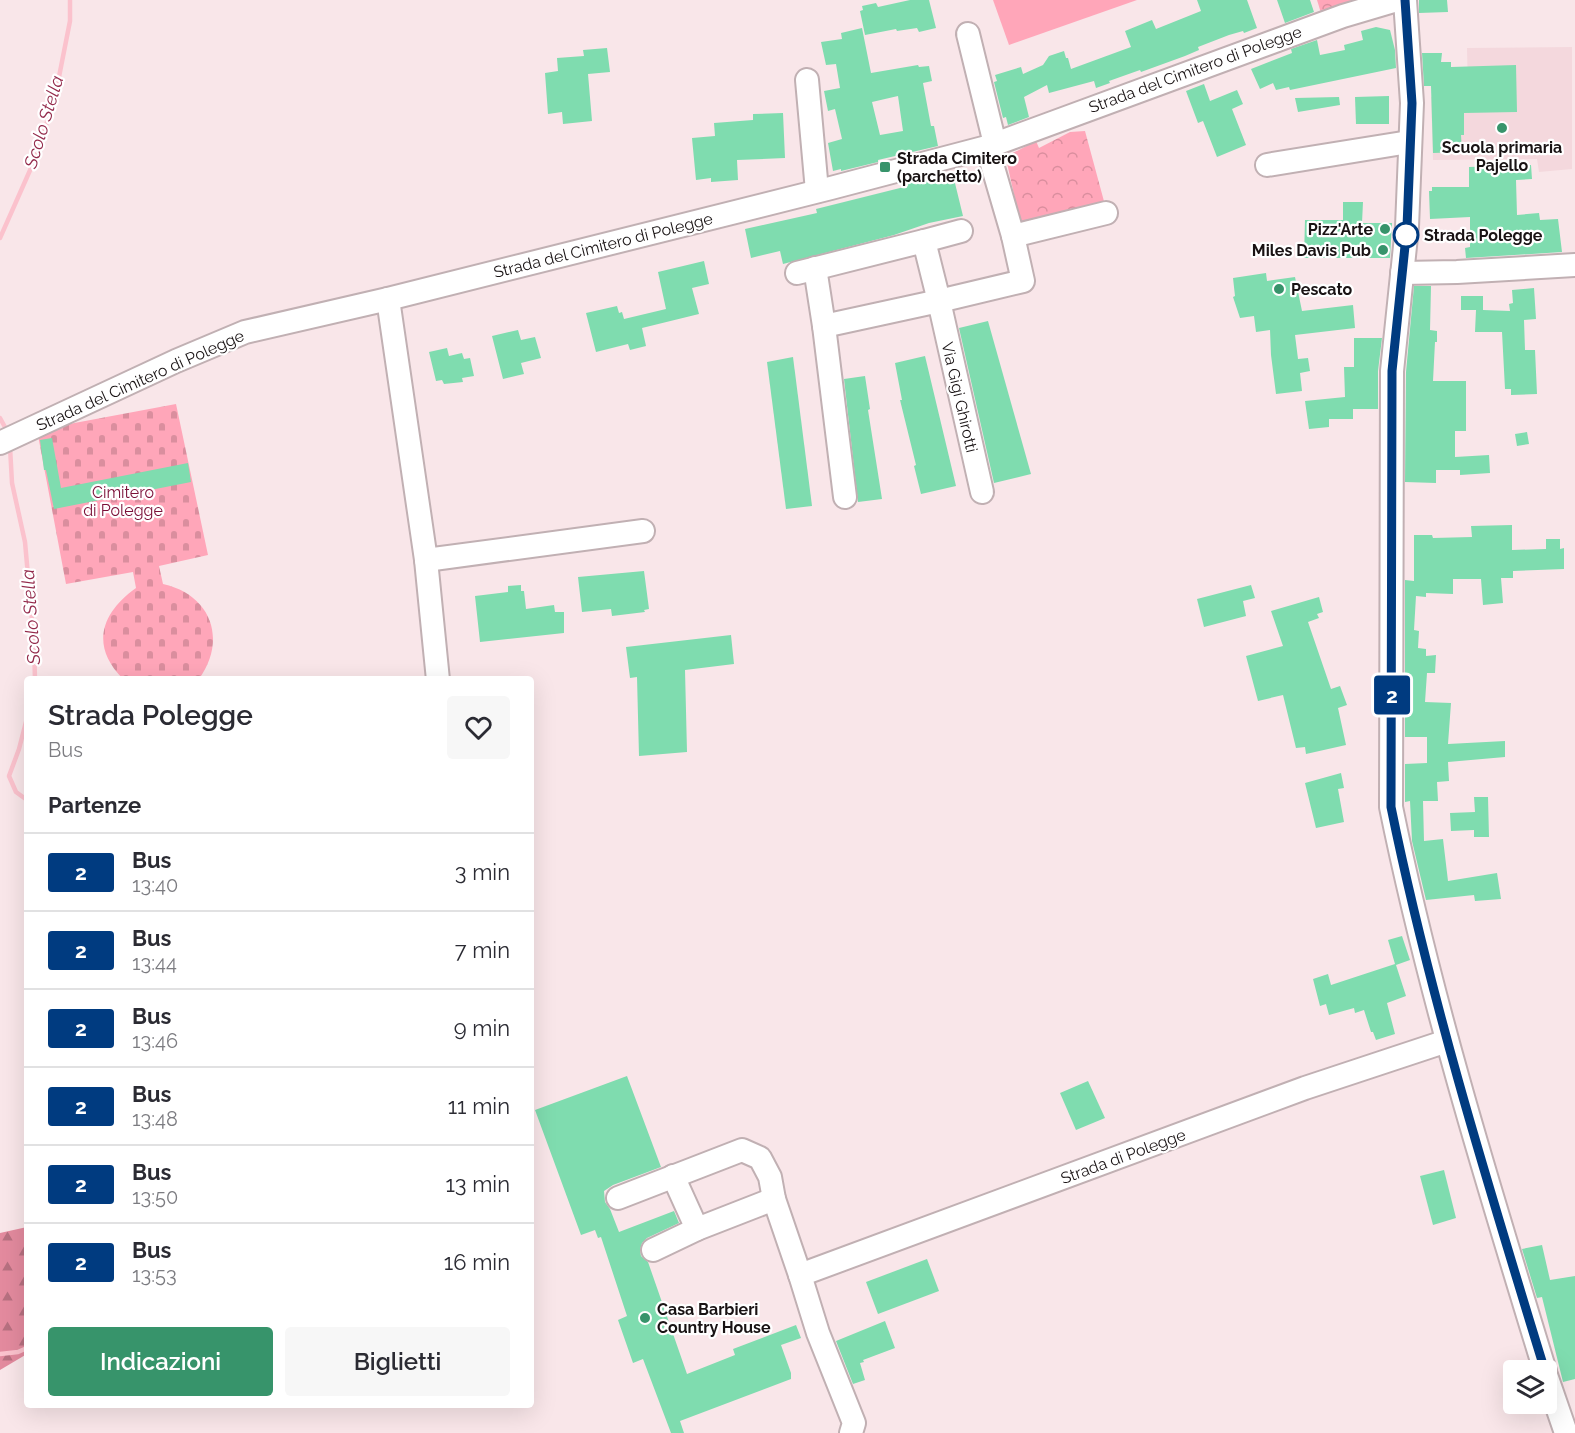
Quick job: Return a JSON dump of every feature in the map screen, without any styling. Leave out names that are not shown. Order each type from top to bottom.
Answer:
[{"type":"street","name":"Strada del Cimitero di Polegge","points":[[0,443],[176,361],[245,332],[388,299],[991,145],[1343,16],[1397,0]]},
{"type":"street","points":[[1405,0],[1412,103],[1408,215],[1392,371],[1391,807],[1403,868],[1475,1143],[1542,1360]]},
{"type":"street","points":[[824,326],[1023,281],[968,34]]},
{"type":"street","points":[[807,80],[817,191]]},
{"type":"street","points":[[1267,165],[1409,142]]},
{"type":"street","points":[[1013,236],[1106,213]]},
{"type":"street","points":[[845,497],[824,326],[806,270],[962,231]]},
{"type":"street","name":"Via Gigi Ghirotti","points":[[924,241],[982,492]]},
{"type":"street","points":[[1402,273],[1575,265]]},
{"type":"street","points":[[388,299],[426,560],[438,676]]},
{"type":"street","points":[[426,560],[643,531]]},
{"type":"street","name":"Strada di Polegge","points":[[800,1275],[1305,1088],[1448,1041]]},
{"type":"street","points":[[618,1198],[742,1150],[760,1158],[770,1178],[774,1199],[818,1333],[854,1423],[851,1433]]},
{"type":"street","points":[[673,1176],[697,1228]]},
{"type":"street","points":[[653,1250],[697,1228],[774,1199]]},
{"type":"street","points":[[1557,1406],[1566,1433]]},
{"type":"shaded area","name":"Scuola primaria Pajello","points":[[1572,47],[1572,169],[1539,172],[1537,159],[1433,160],[1431,97],[1468,93],[1467,48]]},
{"type":"green space","points":[[993,0],[1137,0],[1009,45]]},
{"type":"green space","points":[[1317,0],[1354,0],[1321,13]]},
{"type":"green space","points":[[1085,131],[1105,205],[1021,226],[1007,163],[1011,154],[1036,141],[1039,148],[1070,132]]},
{"type":"green space","name":"Cimitero di Polegge","points":[[176,404],[208,555],[159,566],[163,584],[193,598],[210,621],[213,635],[212,649],[208,664],[201,676],[120,676],[113,667],[103,642],[104,630],[115,608],[136,588],[133,572],[66,584],[37,430]]},
{"type":"green space","points":[[24,1228],[24,1356],[0,1370],[0,1233]]},
{"type":"building","points":[[910,0],[929,0],[936,28],[919,32],[917,28],[897,31],[896,29],[865,35],[860,11],[863,10],[862,6],[876,3],[878,7]]},
{"type":"building","points":[[1197,0],[1247,0],[1257,28],[1229,35],[1198,47],[1199,50],[1185,56],[1109,81],[1110,83],[1096,88],[1094,81],[1049,93],[1047,85],[1024,97],[1029,117],[1008,125],[1006,117],[1003,118],[994,82],[997,81],[995,75],[1021,67],[1023,74],[1043,65],[1049,56],[1064,51],[1071,69],[1131,47],[1125,31],[1152,20],[1156,29],[1201,11]]},
{"type":"building","points":[[1277,0],[1310,0],[1314,12],[1285,23]]},
{"type":"building","points":[[1419,0],[1447,0],[1448,12],[1419,13]]},
{"type":"building","points":[[1376,27],[1390,30],[1395,50],[1396,68],[1290,90],[1289,87],[1276,90],[1273,83],[1260,89],[1251,69],[1292,53],[1291,49],[1317,40],[1320,55],[1345,50],[1344,45],[1363,40],[1361,31]]},
{"type":"building","points":[[862,28],[871,73],[918,65],[919,67],[929,66],[932,81],[923,83],[931,126],[934,126],[938,146],[841,171],[841,169],[833,171],[828,143],[842,139],[835,109],[828,111],[824,91],[840,88],[836,64],[826,65],[821,42],[842,39],[841,33]],"holes":[[[898,96],[903,131],[880,135],[872,102]]]},
{"type":"building","points":[[607,48],[610,72],[588,74],[592,121],[563,124],[562,112],[548,114],[545,73],[558,71],[557,58],[584,56],[583,50]]},
{"type":"building","points":[[1422,53],[1442,53],[1441,62],[1451,62],[1451,67],[1516,65],[1517,112],[1464,113],[1464,135],[1461,135],[1462,152],[1433,153],[1431,86],[1424,86]]},
{"type":"building","points":[[1204,84],[1210,101],[1237,90],[1243,104],[1232,109],[1246,145],[1217,157],[1203,121],[1198,123],[1186,91]]},
{"type":"building","points":[[1389,96],[1389,124],[1356,124],[1355,97]]},
{"type":"building","points":[[1339,97],[1340,105],[1298,112],[1295,98]]},
{"type":"building","points":[[783,113],[785,158],[737,160],[738,180],[711,182],[711,178],[696,180],[692,138],[715,136],[714,123],[753,120],[753,114]]},
{"type":"building","points":[[1531,165],[1532,179],[1516,180],[1517,215],[1539,213],[1540,220],[1558,219],[1562,252],[1466,258],[1465,248],[1470,247],[1470,217],[1430,219],[1429,191],[1432,191],[1432,187],[1469,187],[1469,167]]},
{"type":"building","points":[[953,175],[963,216],[929,223],[894,235],[783,264],[780,251],[751,258],[745,229],[817,213],[816,209],[908,186],[908,182],[929,176],[930,181]]},
{"type":"building","points":[[1343,202],[1363,202],[1362,223],[1392,223],[1390,258],[1304,258],[1305,220],[1343,220]]},
{"type":"building","points":[[704,261],[709,284],[692,288],[699,314],[642,328],[646,346],[630,350],[628,344],[596,352],[586,313],[617,306],[624,319],[666,309],[658,272]]},
{"type":"building","points":[[1266,273],[1267,281],[1295,277],[1302,311],[1353,305],[1355,328],[1295,335],[1298,359],[1308,358],[1310,371],[1300,373],[1302,391],[1276,394],[1270,330],[1256,332],[1254,316],[1240,318],[1233,297],[1235,296],[1233,278]]},
{"type":"building","points":[[1414,286],[1431,286],[1430,330],[1437,331],[1433,381],[1466,381],[1466,431],[1455,431],[1455,457],[1489,455],[1490,473],[1460,475],[1460,470],[1436,470],[1436,483],[1405,482],[1406,372]]},
{"type":"building","points":[[1534,288],[1536,319],[1524,320],[1525,350],[1535,350],[1537,394],[1511,395],[1511,389],[1505,389],[1502,332],[1475,332],[1476,310],[1461,310],[1461,296],[1483,296],[1483,310],[1510,311],[1509,304],[1513,303],[1512,290]]},
{"type":"building","points":[[988,321],[1031,474],[994,483],[959,328]]},
{"type":"building","points":[[518,330],[521,340],[535,337],[541,358],[521,363],[524,374],[503,379],[492,336]]},
{"type":"building","points":[[1354,338],[1382,338],[1378,371],[1378,409],[1353,409],[1353,419],[1329,419],[1329,427],[1309,429],[1305,401],[1345,397],[1344,367],[1354,367]]},
{"type":"building","points":[[447,348],[449,356],[462,353],[464,359],[470,358],[474,376],[462,378],[463,382],[444,384],[442,380],[436,381],[429,352]]},
{"type":"building","points":[[925,356],[956,486],[921,494],[900,400],[902,400],[895,363]]},
{"type":"building","points":[[793,357],[812,506],[786,509],[767,362]]},
{"type":"building","points":[[865,376],[882,499],[858,502],[844,379]]},
{"type":"building","points":[[1527,432],[1529,444],[1517,446],[1515,434]]},
{"type":"building","points":[[52,438],[61,488],[188,463],[191,482],[54,509],[46,470],[44,470],[40,440]]},
{"type":"building","points":[[1512,525],[1512,550],[1546,549],[1546,539],[1560,539],[1560,549],[1564,548],[1564,569],[1513,571],[1513,578],[1501,578],[1503,603],[1483,605],[1481,579],[1453,579],[1453,594],[1426,593],[1426,597],[1416,596],[1414,630],[1419,631],[1418,648],[1426,649],[1426,656],[1436,655],[1435,673],[1427,673],[1425,702],[1451,703],[1448,744],[1505,741],[1505,757],[1448,762],[1449,781],[1437,782],[1438,801],[1423,801],[1424,841],[1443,839],[1448,881],[1497,873],[1501,899],[1475,901],[1474,895],[1426,900],[1412,841],[1410,801],[1405,802],[1405,764],[1427,763],[1427,737],[1405,737],[1405,580],[1414,581],[1414,535],[1432,535],[1433,538],[1472,537],[1471,526]]},
{"type":"building","points":[[644,571],[649,609],[644,610],[645,612],[612,616],[611,609],[582,612],[578,577]]},
{"type":"building","points":[[521,585],[526,609],[554,605],[555,612],[564,612],[564,633],[480,642],[475,596],[508,592],[508,586]]},
{"type":"building","points":[[1251,585],[1255,598],[1243,601],[1246,616],[1204,627],[1197,599]]},
{"type":"building","points":[[1319,597],[1323,612],[1317,614],[1319,618],[1308,622],[1331,689],[1340,686],[1347,705],[1338,708],[1346,745],[1306,754],[1305,747],[1296,748],[1283,695],[1258,701],[1246,656],[1283,646],[1271,611]]},
{"type":"building","points":[[731,635],[734,664],[685,670],[687,752],[639,756],[637,677],[630,678],[626,647]]},
{"type":"building","points":[[1341,773],[1344,788],[1338,789],[1344,822],[1316,828],[1305,783]]},
{"type":"building","points":[[1474,797],[1488,797],[1489,837],[1474,837],[1474,830],[1451,831],[1450,813],[1475,812]]},
{"type":"building","points":[[1402,936],[1410,960],[1396,965],[1406,996],[1387,1003],[1395,1034],[1376,1040],[1364,1010],[1355,1013],[1354,1008],[1329,1015],[1326,1004],[1320,1006],[1313,979],[1328,974],[1331,985],[1395,964],[1388,940]]},
{"type":"building","points":[[627,1076],[661,1167],[613,1185],[604,1191],[605,1202],[619,1232],[674,1211],[679,1223],[647,1238],[640,1250],[641,1256],[648,1262],[687,1374],[735,1355],[733,1349],[796,1325],[801,1338],[781,1345],[791,1379],[680,1421],[684,1433],[671,1433],[643,1359],[633,1363],[618,1320],[627,1316],[601,1237],[598,1238],[595,1230],[581,1235],[535,1110]]},
{"type":"building","points":[[1088,1081],[1105,1118],[1076,1130],[1060,1093]]},
{"type":"building","points":[[1444,1170],[1456,1218],[1433,1225],[1420,1176]]},
{"type":"building","points":[[1542,1245],[1550,1280],[1575,1276],[1575,1379],[1563,1382],[1542,1297],[1537,1298],[1522,1249]]},
{"type":"building","points":[[927,1259],[939,1291],[878,1314],[866,1282]]},
{"type":"building","points":[[885,1321],[895,1348],[863,1360],[864,1362],[860,1363],[865,1380],[853,1384],[836,1341]]},
{"type":"waterway","name":"Scolo Stella","points":[[0,238],[39,150],[57,87],[70,21],[70,0]]},
{"type":"waterway","name":"Scolo Stella","points":[[0,418],[6,429]]},
{"type":"waterway","name":"Scolo Stella","points":[[10,447],[12,483],[25,542],[35,676]]},
{"type":"waterway","name":"Scolo Stella","points":[[24,730],[9,776],[16,792],[24,798]]},
{"type":"waterway","name":"Scolo Stella","points":[[0,1354],[24,1349]]},
{"type":"bus line","name":"2","points":[[1405,0],[1412,103],[1407,227],[1392,371],[1391,807],[1403,868],[1475,1143],[1542,1360]]},
{"type":"place","name":"Scuola primaria Pajello","points":[[1502,128]]},
{"type":"place","name":"Strada Cimitero (parchetto)","points":[[885,167]]},
{"type":"place","name":"Pizz'Arte","points":[[1385,229]]},
{"type":"place","name":"Strada Polegge","points":[[1406,235]]},
{"type":"place","name":"Miles Davis Pub","points":[[1383,250]]},
{"type":"place","name":"Pescato","points":[[1279,289]]},
{"type":"place","name":"Casa Barbieri Country House","points":[[645,1318]]}]
